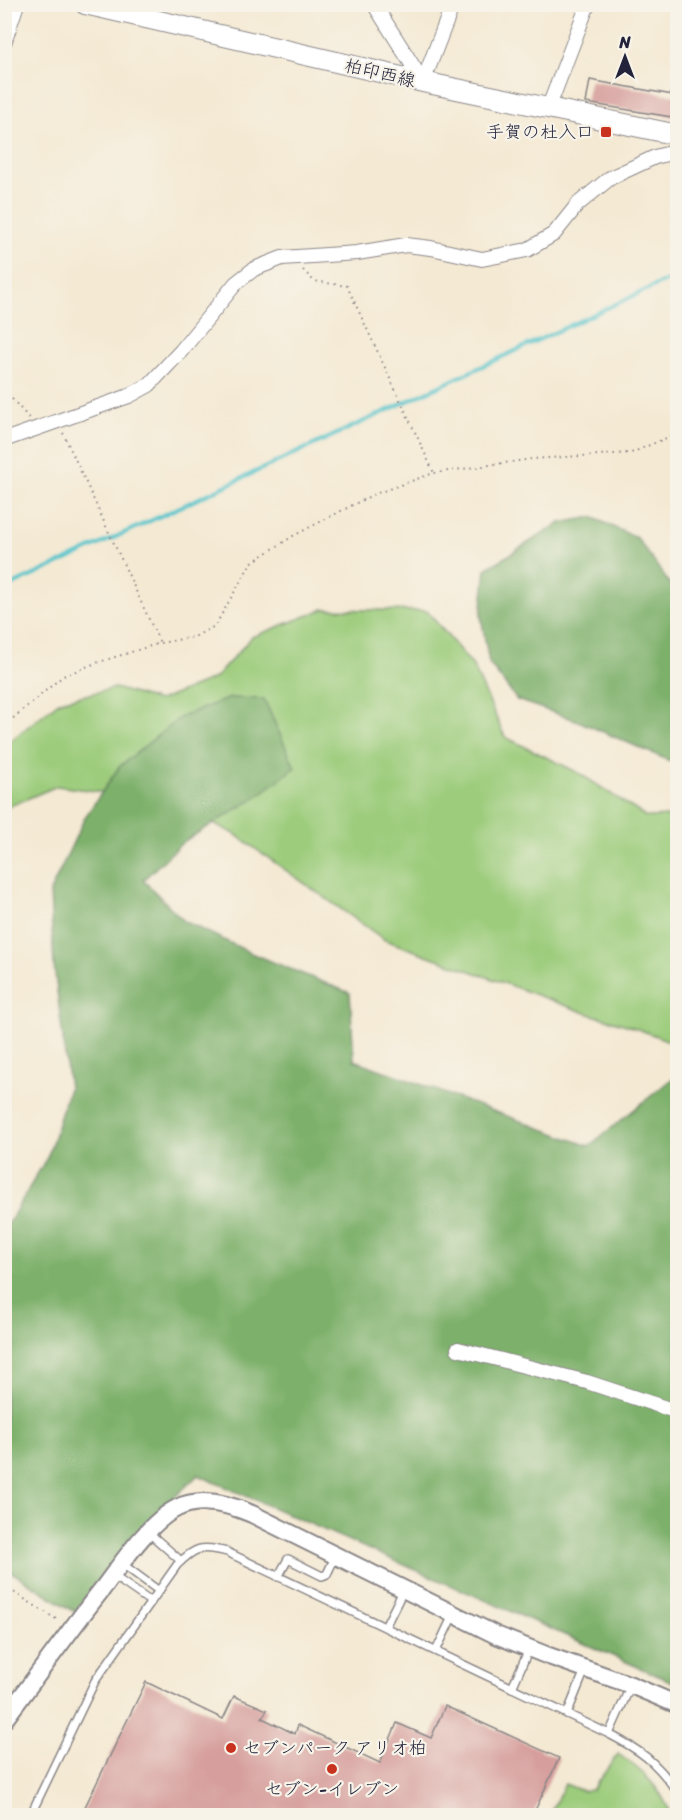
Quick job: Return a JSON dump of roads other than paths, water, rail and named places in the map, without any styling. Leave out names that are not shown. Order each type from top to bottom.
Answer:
[{"type":"main road","name":"柏印西線","points":[[84,4],[423,82],[678,135]]},
{"type":"street","points":[[4,43],[17,4]]},
{"type":"street","points":[[374,4],[423,82]]},
{"type":"street","points":[[423,82],[453,4]]},
{"type":"street","points":[[548,109],[588,4]]},
{"type":"street","points":[[4,440],[129,396],[149,385],[181,351],[236,283],[254,269],[282,258],[357,253],[406,245],[482,259],[527,250],[555,234],[578,204],[610,178],[655,158],[678,151]]},
{"type":"street","points":[[458,1349],[587,1382],[678,1412]]},
{"type":"street","points":[[4,1720],[71,1629],[148,1532],[176,1508],[188,1504],[215,1502],[252,1514],[496,1635],[678,1705]]},
{"type":"lane","points":[[148,1532],[181,1562]]},
{"type":"lane","points":[[30,1815],[95,1681],[181,1562],[199,1548],[227,1552],[609,1734],[649,1758],[678,1793]]},
{"type":"lane","points":[[278,1577],[288,1559],[322,1576],[327,1574],[336,1555]]},
{"type":"lane","points":[[117,1569],[159,1591]]},
{"type":"lane","points":[[117,1569],[151,1602]]},
{"type":"lane","points":[[385,1628],[404,1588]]},
{"type":"lane","points":[[436,1652],[454,1613]]},
{"type":"lane","points":[[512,1688],[529,1648]]},
{"type":"lane","points":[[567,1714],[585,1668]]},
{"type":"lane","points":[[609,1734],[631,1685]]},
{"type":"waterway","points":[[4,589],[678,275]]},
{"type":"place","name":"手賀の杜入口","points":[[606,132]]},
{"type":"place","name":"セブンパーク アリオ柏","points":[[231,1748]]},
{"type":"place","name":"セブン-イレブン","points":[[332,1769]]}]
